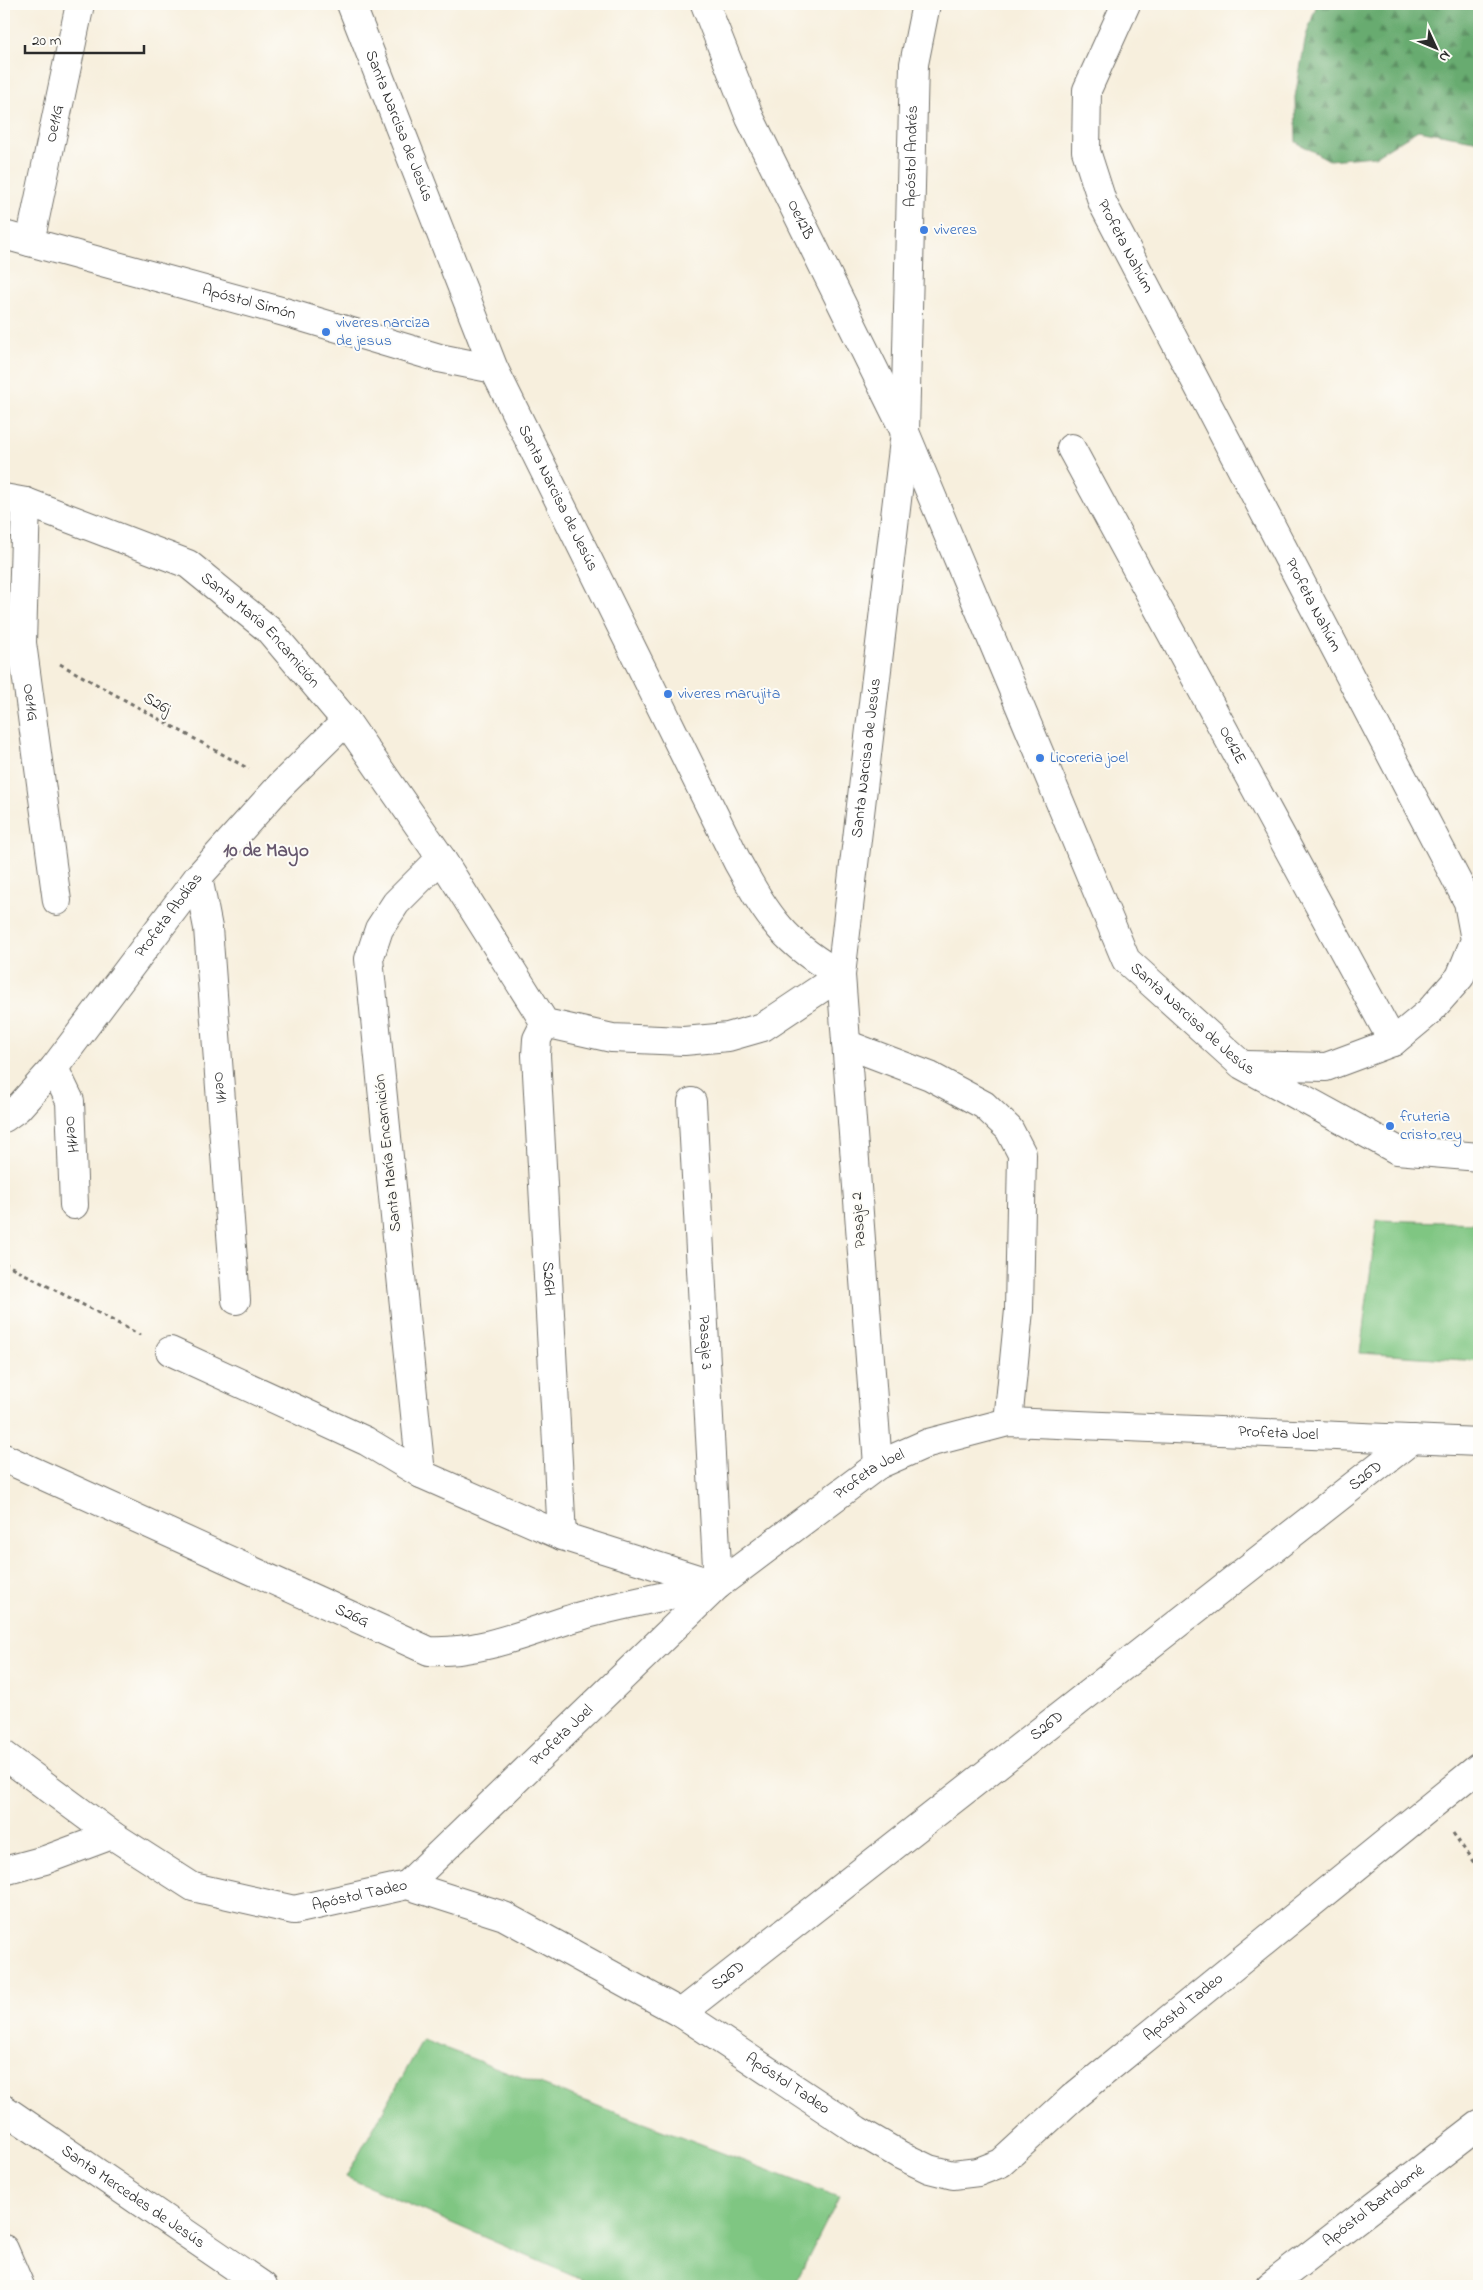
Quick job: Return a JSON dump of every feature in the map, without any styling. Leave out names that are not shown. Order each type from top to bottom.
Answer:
[{"type":"street","name":"Oe11G","points":[[30,242],[80,4]]},
{"type":"street","name":"Santa Narcisa de Jesús","points":[[351,4],[494,369],[738,863],[760,903],[785,936],[814,960],[840,975],[905,432]]},
{"type":"street","name":"Oe12B","points":[[705,4],[750,118],[905,432]]},
{"type":"street","name":"Apóstol Andrés","points":[[905,432],[914,64],[926,4]]},
{"type":"street","name":"Profeta Nahúm","points":[[1126,4],[1087,90],[1086,151],[1103,204],[1468,902],[1475,940],[1460,977],[1429,1012],[1393,1042],[1326,1067],[1242,1065]]},
{"type":"street","name":"Apóstol Simón","points":[[4,236],[288,313],[439,358],[494,369]]},
{"type":"street","name":"Santa Narcisa de Jesús","points":[[905,432],[1126,960],[1242,1065],[1397,1150],[1479,1157]]},
{"type":"street","name":"Oe12E","points":[[1071,448],[1393,1042]]},
{"type":"street","name":"Oe11G","points":[[15,500],[22,643],[57,901]]},
{"type":"street","name":"Santa María Encarnición","points":[[15,500],[188,564],[269,630],[346,721],[442,858],[545,1023]]},
{"type":"street","name":"Profeta Abdías","points":[[4,1118],[18,1108],[54,1068],[198,877],[280,786],[346,721]]},
{"type":"street","name":"Santa María Encarnición","points":[[421,1474],[369,959],[379,929],[396,903],[442,858]]},
{"type":"street","name":"Oe11I","points":[[198,877],[208,928],[236,1300]]},
{"type":"street","points":[[545,1023],[612,1038],[684,1040],[728,1037],[763,1027],[840,975]]},
{"type":"street","name":"Pasaje 2","points":[[840,975],[878,1465]]},
{"type":"street","name":"S26H","points":[[545,1023],[537,1039],[536,1055],[562,1536]]},
{"type":"street","points":[[846,1044],[930,1076],[984,1105],[1009,1129],[1022,1154],[1019,1310],[1008,1422]]},
{"type":"street","name":"Oe11H","points":[[54,1068],[70,1101],[74,1204]]},
{"type":"street","name":"Pasaje 3","points":[[692,1102],[718,1585]]},
{"type":"street","points":[[170,1351],[366,1441],[421,1474],[562,1536],[718,1585]]},
{"type":"street","name":"Profeta Joel","points":[[407,1885],[718,1585],[878,1465],[928,1443],[1008,1422],[1479,1442]]},
{"type":"street","name":"S26D","points":[[681,2012],[1414,1439]]},
{"type":"street","name":"S26G","points":[[4,1458],[429,1651],[449,1652],[473,1649],[592,1613],[718,1585]]},
{"type":"street","name":"Apóstol Tadeo","points":[[4,1755],[112,1835],[193,1887],[294,1910],[407,1885],[504,1916],[681,2012],[857,2130],[900,2155],[929,2169],[953,2174],[978,2172],[1001,2163],[1072,2098],[1479,1767]]},
{"type":"street","points":[[4,1871],[45,1860],[112,1835]]},
{"type":"street","name":"Santa Mercedes de Jesús","points":[[4,2109],[263,2286]]},
{"type":"street","name":"Apóstol Bartolomé","points":[[1270,2286],[1479,2125]]},
{"type":"street","points":[[4,2249],[20,2286]]},
{"type":"path","name":"S26j","points":[[22,643],[280,786]]},
{"type":"path","points":[[4,1263],[170,1351]]},
{"type":"path","points":[[1432,1804],[1479,1870]]},
{"type":"green space","points":[[1317,4],[1479,4],[1479,141],[1418,130],[1375,156],[1329,160],[1296,142],[1295,97],[1306,36]]},
{"type":"green space","points":[[1377,1220],[1479,1223],[1479,1361],[1360,1353]]},
{"type":"green space","points":[[423,2040],[839,2197],[794,2286],[596,2286],[346,2177]]},
{"type":"place","name":"viveres","points":[[924,230]]},
{"type":"place","name":"viveres narciza de jesus","points":[[326,332]]},
{"type":"place","name":"viveres marujita","points":[[668,694]]},
{"type":"place","name":"Licoreria joel","points":[[1040,758]]},
{"type":"place","name":"fruteria cristo rey","points":[[1390,1126]]},
{"type":"district","name":"10 de Mayo","points":[[266,851]]}]
